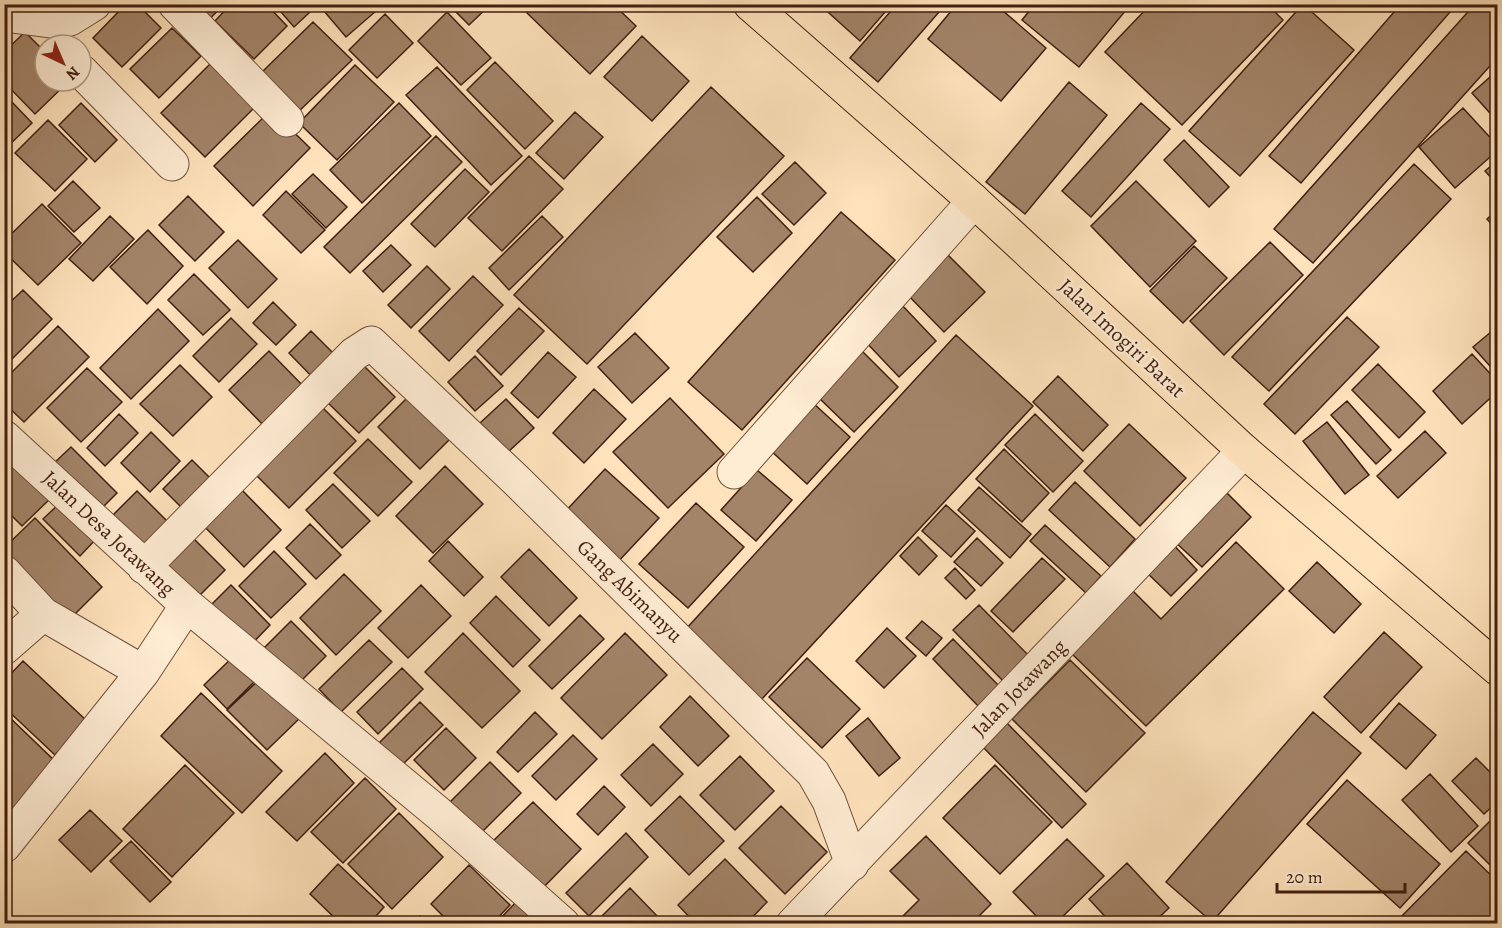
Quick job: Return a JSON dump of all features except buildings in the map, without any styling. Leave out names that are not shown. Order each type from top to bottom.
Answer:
[{"type":"main road","name":"Jalan Imogiri Barat","points":[[750,4],[974,201],[1244,451],[1497,669]]},
{"type":"street","points":[[15,16],[58,22],[70,19],[94,4]]},
{"type":"street","points":[[175,4],[287,120]]},
{"type":"street","points":[[15,16],[38,33]]},
{"type":"street","points":[[93,83],[172,164]]},
{"type":"street","points":[[734,472],[974,201]]},
{"type":"street","name":"Gang Abimanyu","points":[[144,567],[354,354],[372,343],[524,488],[813,772],[829,801],[852,864]]},
{"type":"street","name":"Jalan Desa Jotawang","points":[[4,437],[187,605],[438,813],[563,924]]},
{"type":"street","name":"Jalan Jotawang","points":[[807,920],[852,864],[1244,451]]},
{"type":"street","points":[[4,572],[43,614],[143,672]]},
{"type":"street","points":[[4,846],[143,672],[187,605]]},
{"type":"street","points":[[4,648],[43,614]]}]
